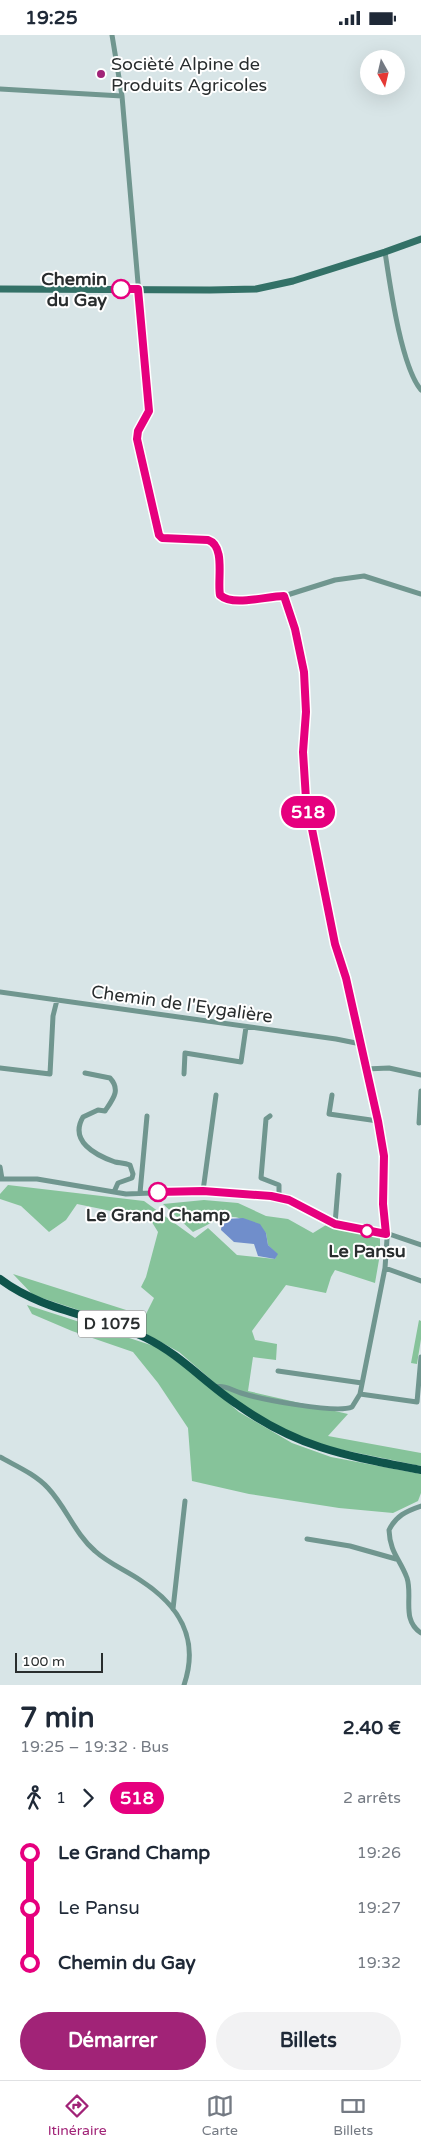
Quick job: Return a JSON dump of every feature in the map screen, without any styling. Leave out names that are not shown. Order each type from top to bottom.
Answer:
[{"type":"main road","name":"D 1075","points":[[0,1279],[32,1299],[121,1327],[154,1341],[261,1421],[287,1435],[345,1456],[421,1470]]},
{"type":"street","points":[[112,35],[122,96],[149,411],[138,431],[137,439],[159,535],[162,538],[208,540],[214,542],[218,551],[220,595],[225,600],[234,601],[284,596],[335,580],[364,576],[421,594]]},
{"type":"street","points":[[0,89],[122,96]]},
{"type":"street","points":[[0,289],[256,289],[293,281],[421,239]]},
{"type":"street","points":[[385,252],[392,296],[406,360],[421,390]]},
{"type":"street","points":[[215,1387],[223,1385],[240,1393],[335,1410],[352,1407],[360,1394],[384,1268],[386,1234],[383,1204],[384,1156],[346,978],[335,944],[307,807],[303,752],[306,712],[304,672],[295,629],[284,596]]},
{"type":"street","name":"Chemin de l'Eygalière","points":[[0,992],[361,1044]]},
{"type":"street","points":[[0,1068],[50,1075],[53,1016],[58,1000]]},
{"type":"street","points":[[184,1074],[185,1053],[242,1062],[246,1027]]},
{"type":"street","points":[[366,1069],[389,1068],[421,1075]]},
{"type":"street","points":[[85,1073],[110,1078],[116,1086],[116,1096],[105,1111],[98,1109],[83,1117],[79,1127],[83,1142],[91,1151],[113,1161],[130,1165],[133,1174],[132,1178],[118,1183],[114,1192]]},
{"type":"street","points":[[419,1123],[421,1091]]},
{"type":"street","points":[[203,1191],[216,1095]]},
{"type":"street","points":[[332,1095],[329,1114],[378,1121]]},
{"type":"street","points":[[140,1193],[147,1116]]},
{"type":"street","points":[[270,1116],[266,1119],[261,1178],[279,1185],[279,1198]]},
{"type":"street","points":[[0,1167],[1,1179],[37,1179],[114,1192],[203,1191],[279,1198],[289,1200],[335,1224],[386,1234],[421,1245]]},
{"type":"street","points":[[335,1224],[340,1175]]},
{"type":"street","points":[[384,1268],[421,1281]]},
{"type":"street","points":[[360,1394],[417,1402],[421,1357]]},
{"type":"street","points":[[278,1371],[362,1383]]},
{"type":"street","points":[[0,1457],[38,1479],[48,1488],[94,1551],[156,1591],[173,1609],[184,1628],[191,1655],[184,1685]]},
{"type":"street","points":[[173,1609],[186,1501]]},
{"type":"street","points":[[421,1506],[406,1511],[399,1516],[389,1530],[392,1551],[408,1579],[410,1619],[414,1628],[421,1633]]},
{"type":"street","points":[[307,1539],[350,1546],[396,1559]]},
{"type":"green space","points":[[8,1185],[144,1201],[195,1238],[208,1228],[237,1255],[275,1259],[277,1254],[268,1245],[266,1233],[244,1220],[236,1217],[223,1218],[193,1232],[163,1204],[204,1200],[238,1203],[266,1216],[288,1219],[313,1233],[326,1225],[380,1238],[380,1254],[375,1283],[335,1270],[326,1293],[286,1285],[252,1331],[255,1340],[277,1344],[276,1360],[253,1357],[248,1391],[348,1414],[328,1436],[421,1453],[421,1466],[324,1446],[291,1433],[262,1418],[229,1395],[179,1352],[139,1330],[33,1295],[13,1274],[145,1316],[154,1298],[141,1287],[146,1277],[158,1232],[150,1219],[77,1204],[66,1220],[49,1232],[21,1206],[0,1199],[0,1194]]},
{"type":"green space","points":[[27,1305],[157,1347],[199,1378],[239,1412],[292,1443],[331,1457],[421,1474],[421,1493],[418,1501],[393,1513],[339,1508],[249,1494],[192,1481],[188,1428],[158,1383],[133,1352],[72,1331],[32,1314]]},
{"type":"green space","points":[[419,1320],[421,1321],[421,1339],[417,1364],[411,1363]]},
{"type":"water","points":[[243,1218],[260,1224],[266,1233],[268,1245],[278,1254],[275,1259],[258,1256],[254,1244],[234,1242],[221,1230],[222,1222],[227,1219]]},
{"type":"bus line","name":"518","points":[[121,289],[138,289],[149,411],[148,416],[138,431],[137,439],[159,535],[162,538],[211,540],[214,542],[218,551],[220,595],[225,600],[234,601],[284,596],[295,629],[304,672],[306,733],[303,752],[306,799],[335,944],[346,978],[378,1121],[384,1156],[383,1204],[386,1234],[335,1224],[289,1200],[271,1196],[203,1191],[158,1192]]},
{"type":"place","name":"Socièté Alpine de Produits Agricoles","points":[[101,74]]},
{"type":"place","name":"Chemin du Gay","points":[[121,289]]},
{"type":"place","name":"Le Grand Champ","points":[[158,1192]]},
{"type":"place","name":"Le Pansu","points":[[367,1231]]}]
